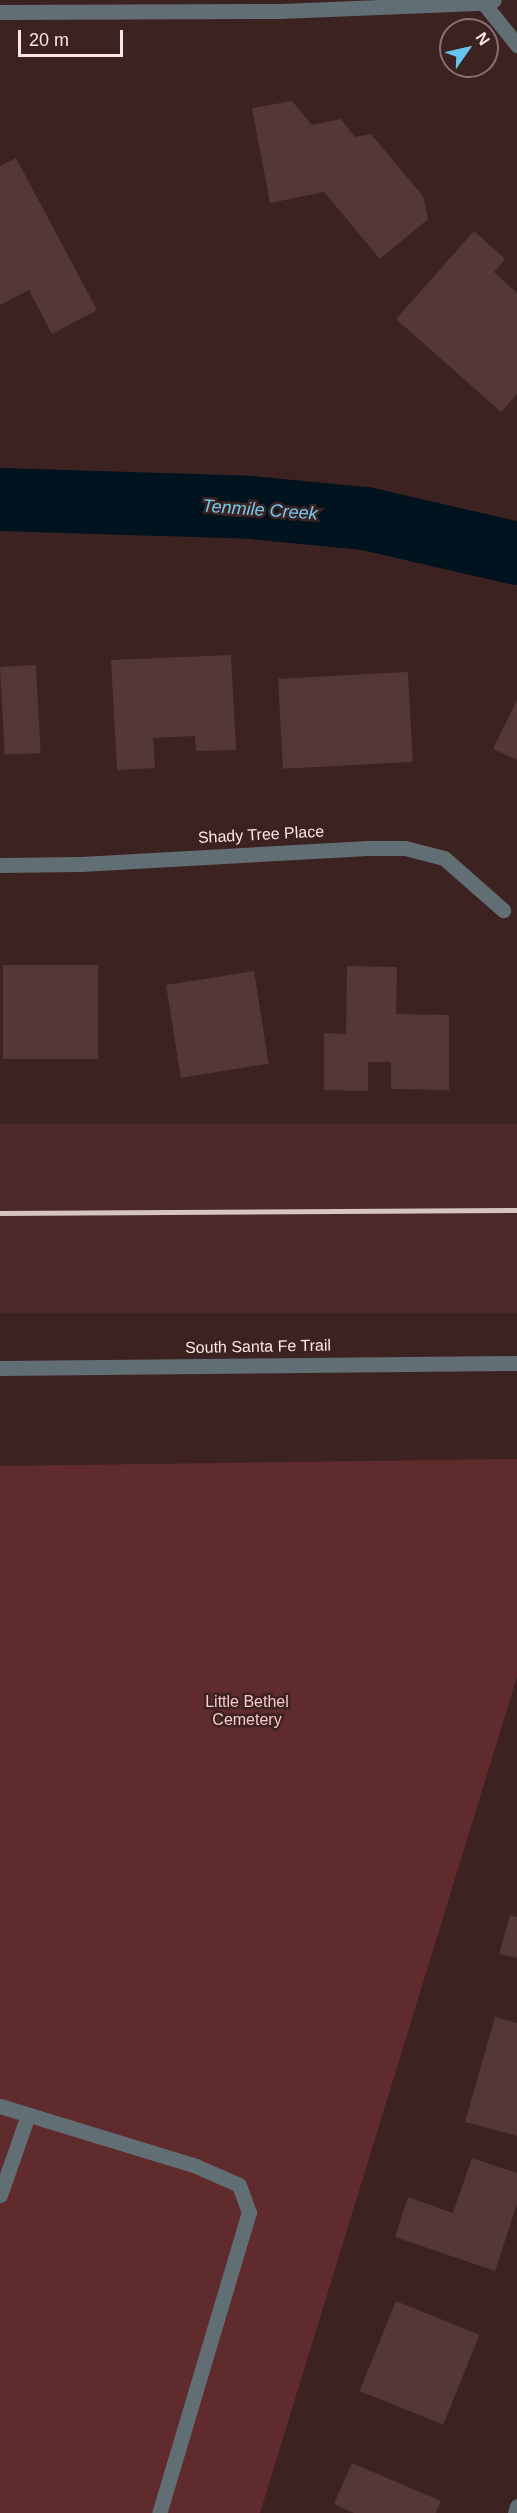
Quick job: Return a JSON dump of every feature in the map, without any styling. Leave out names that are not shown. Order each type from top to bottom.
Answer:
[{"type":"street","points":[[0,12],[280,11],[486,1],[517,45]]},
{"type":"street","name":"Shady Tree Place","points":[[0,865],[81,864],[364,848],[405,848],[444,858],[503,910]]},
{"type":"street","name":"South Santa Fe Trail","points":[[0,1368],[517,1363]]},
{"type":"street","points":[[0,2106],[196,2166],[238,2185],[249,2212],[159,2513]]},
{"type":"street","points":[[0,2195],[28,2115]]},
{"type":"street","points":[[515,2513],[517,2506]]},
{"type":"shaded area","points":[[0,1124],[517,1124],[517,1313],[0,1313]]},
{"type":"green space","name":"Little Bethel Cemetery","points":[[517,1459],[517,1677],[260,2513],[0,2513],[0,1466]]},
{"type":"building","points":[[292,101],[312,125],[341,119],[355,137],[371,134],[423,196],[428,219],[380,259],[324,192],[270,203],[252,108]]},
{"type":"building","points":[[16,158],[97,310],[52,334],[29,290],[0,305],[0,166]]},
{"type":"building","points":[[474,231],[505,259],[494,272],[517,293],[517,394],[501,412],[396,319]]},
{"type":"building","points":[[231,655],[236,750],[196,751],[195,736],[153,738],[155,768],[117,770],[111,660]]},
{"type":"building","points":[[36,665],[41,753],[5,755],[0,667]]},
{"type":"building","points":[[408,672],[413,762],[283,769],[278,679]]},
{"type":"building","points":[[517,700],[517,760],[493,749]]},
{"type":"building","points":[[3,965],[98,965],[98,1059],[3,1059]]},
{"type":"building","points":[[347,966],[397,967],[396,1014],[449,1015],[449,1090],[391,1089],[391,1062],[368,1062],[368,1091],[324,1090],[324,1033],[346,1034]]},
{"type":"building","points":[[254,971],[269,1064],[181,1078],[166,985]]},
{"type":"building","points":[[510,1915],[517,1917],[517,1958],[499,1954]]},
{"type":"building","points":[[495,2017],[517,2023],[517,2136],[465,2122]]},
{"type":"building","points":[[472,2158],[517,2173],[517,2204],[495,2271],[395,2237],[408,2197],[453,2213]]},
{"type":"building","points":[[396,2301],[479,2335],[443,2425],[360,2391]]},
{"type":"building","points":[[352,2463],[441,2501],[436,2513],[354,2513],[334,2504]]},
{"type":"waterway","name":"Tenmile Creek","points":[[0,499],[250,507],[365,518],[517,553]]},
{"type":"railway","points":[[0,1213],[517,1210]]}]
